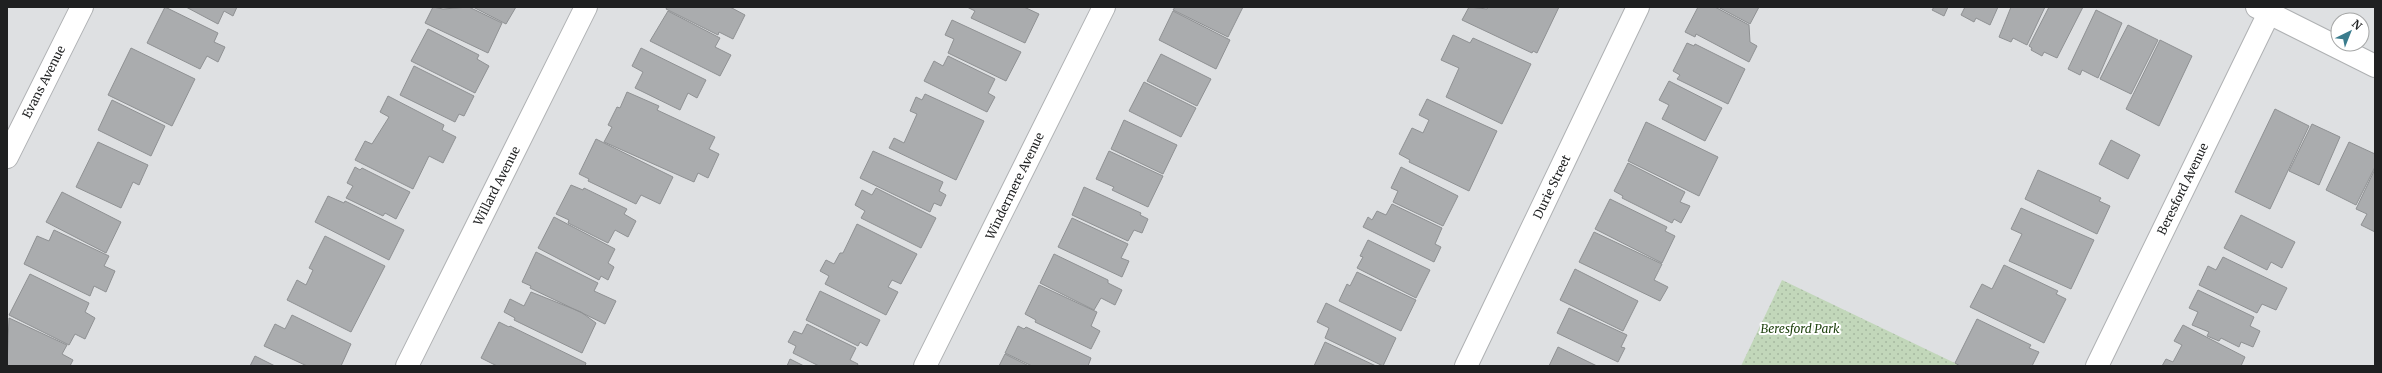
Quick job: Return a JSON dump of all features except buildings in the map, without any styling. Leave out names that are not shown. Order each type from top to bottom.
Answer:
[{"type":"street","name":"Evans Avenue","points":[[7,156],[82,7]]},
{"type":"street","name":"Willard Avenue","points":[[407,366],[586,7]]},
{"type":"street","name":"Windermere Avenue","points":[[925,366],[1104,7]]},
{"type":"street","name":"Durie Street","points":[[1466,366],[1638,7]]},
{"type":"street","points":[[2263,10],[2375,66]]},
{"type":"street","name":"Beresford Avenue","points":[[2097,366],[2263,10]]},
{"type":"green space","name":"Beresford Park","points":[[1782,280],[1961,366],[1741,366]]}]
